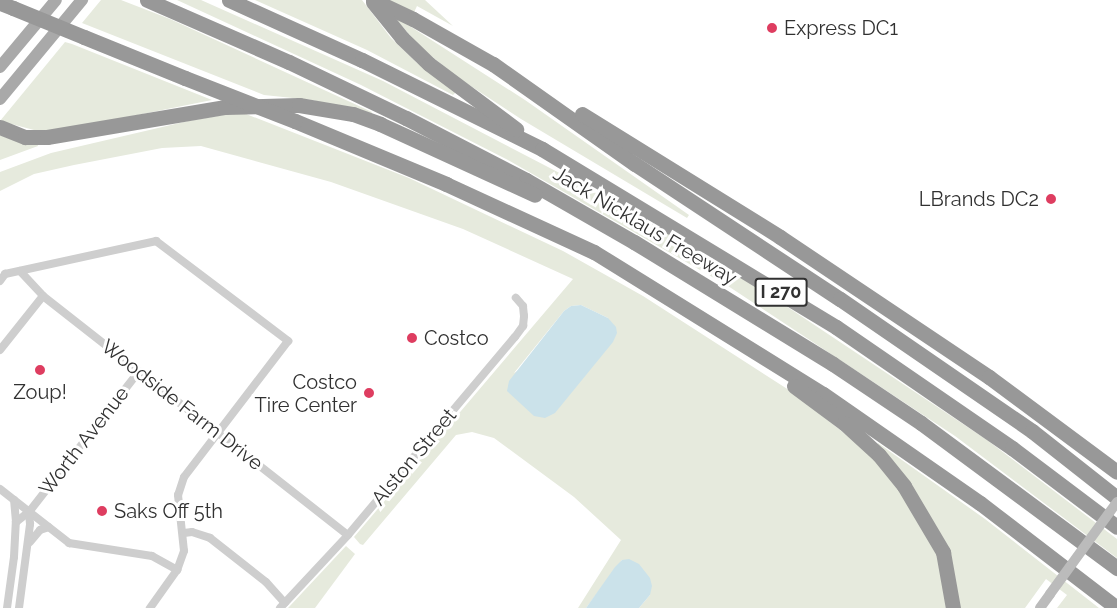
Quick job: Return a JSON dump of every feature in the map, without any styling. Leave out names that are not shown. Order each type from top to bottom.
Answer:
[{"type":"highway","name":"Jack Nicklaus Freeway","points":[[147,0],[289,62],[406,118],[526,180],[607,227],[843,371],[951,444],[1117,568]]},
{"type":"highway","name":"Jack Nicklaus Freeway","points":[[229,0],[362,60],[542,149],[836,327],[1012,448],[1117,527]]},
{"type":"highway","points":[[372,0],[402,39],[429,64],[542,149]]},
{"type":"highway","points":[[372,0],[413,19],[554,97],[780,237],[989,377],[1117,472]]},
{"type":"highway","points":[[7,6],[446,184],[594,252],[823,394],[960,489],[1117,608]]},
{"type":"highway","points":[[493,64],[635,164],[840,299],[1032,431],[1117,500]]},
{"type":"highway","points":[[0,127],[25,137],[47,137],[225,107],[270,104],[326,108],[380,124],[607,227]]},
{"type":"highway","points":[[715,327],[844,423],[879,454],[904,486],[943,552],[953,608]]},
{"type":"main road","points":[[0,67],[56,0]]},
{"type":"main road","points":[[0,99],[82,0]]},
{"type":"main road","points":[[1040,608],[1117,500]]},
{"type":"street","points":[[0,280],[5,274],[156,241],[288,341],[190,467],[178,495],[179,515],[184,533],[184,550],[177,570],[150,608]]},
{"type":"street","name":"Woodside Farm Drive","points":[[20,271],[43,296],[348,535]]},
{"type":"street","points":[[0,350],[43,296]]},
{"type":"street","name":"Alston Street","points":[[282,605],[348,535],[523,326],[523,306],[516,298]]},
{"type":"street","name":"Worth Avenue","points":[[16,522],[29,512],[138,371]]},
{"type":"street","points":[[0,489],[69,543],[152,556],[177,570]]},
{"type":"street","points":[[7,608],[16,522],[14,500]]},
{"type":"street","name":"Worth Avenue","points":[[18,608],[30,524],[29,512]]},
{"type":"street","name":"Worth Avenue","points":[[27,546],[34,535],[49,527]]},
{"type":"street","points":[[184,533],[192,532],[210,538],[266,582],[282,605]]},
{"type":"shaded area","points":[[101,0],[121,0],[170,19],[372,112],[371,114],[312,100],[264,95],[82,23]]},
{"type":"shaded area","points":[[177,0],[201,0],[383,81],[573,180],[659,228],[768,294],[987,440],[1117,539],[1117,558],[955,436],[728,286],[508,160],[361,85]]},
{"type":"shaded area","points":[[255,0],[362,0],[391,38],[417,63],[456,92],[453,95],[367,50]]},
{"type":"shaded area","points":[[380,0],[425,0],[453,26],[417,6],[408,25],[525,100],[689,215],[687,218],[521,119],[457,77],[419,46]]},
{"type":"shaded area","points":[[65,42],[212,100],[58,131],[34,130],[0,121]]},
{"type":"shaded area","points":[[241,112],[409,178],[563,251],[643,296],[792,392],[858,444],[895,477],[937,554],[948,608],[639,608],[650,595],[622,560],[586,608],[578,608],[621,540],[574,497],[494,438],[472,432],[456,435],[363,545],[360,544],[354,537],[573,279],[463,229],[331,182],[201,146],[162,148],[74,165],[34,174],[0,191],[0,172],[51,153],[188,121]],"holes":[[[581,305],[608,318],[514,373],[564,311],[571,306]]]},
{"type":"shaded area","points":[[0,132],[37,142],[38,146],[0,160]]},
{"type":"shaded area","points":[[878,443],[985,519],[1099,608],[1057,608],[1067,595],[1046,579],[1025,608],[958,608],[945,546],[936,526],[905,476],[876,446]]},
{"type":"shaded area","points":[[346,546],[355,554],[315,608],[288,608]]},
{"type":"water","points":[[581,305],[608,318],[616,327],[617,333],[613,342],[555,413],[545,418],[534,416],[507,391],[509,381],[564,311],[571,306]]},
{"type":"water","points":[[629,559],[639,564],[650,578],[652,586],[650,595],[639,608],[586,608],[615,567],[622,560]]},
{"type":"place","name":"Express DC1","points":[[772,28]]},
{"type":"place","name":"LBrands DC2","points":[[1051,199]]},
{"type":"place","name":"Costco","points":[[412,338]]},
{"type":"place","name":"Zoup!","points":[[40,370]]},
{"type":"place","name":"Costco Tire Center","points":[[369,393]]},
{"type":"place","name":"Saks Off 5th","points":[[102,511]]}]
